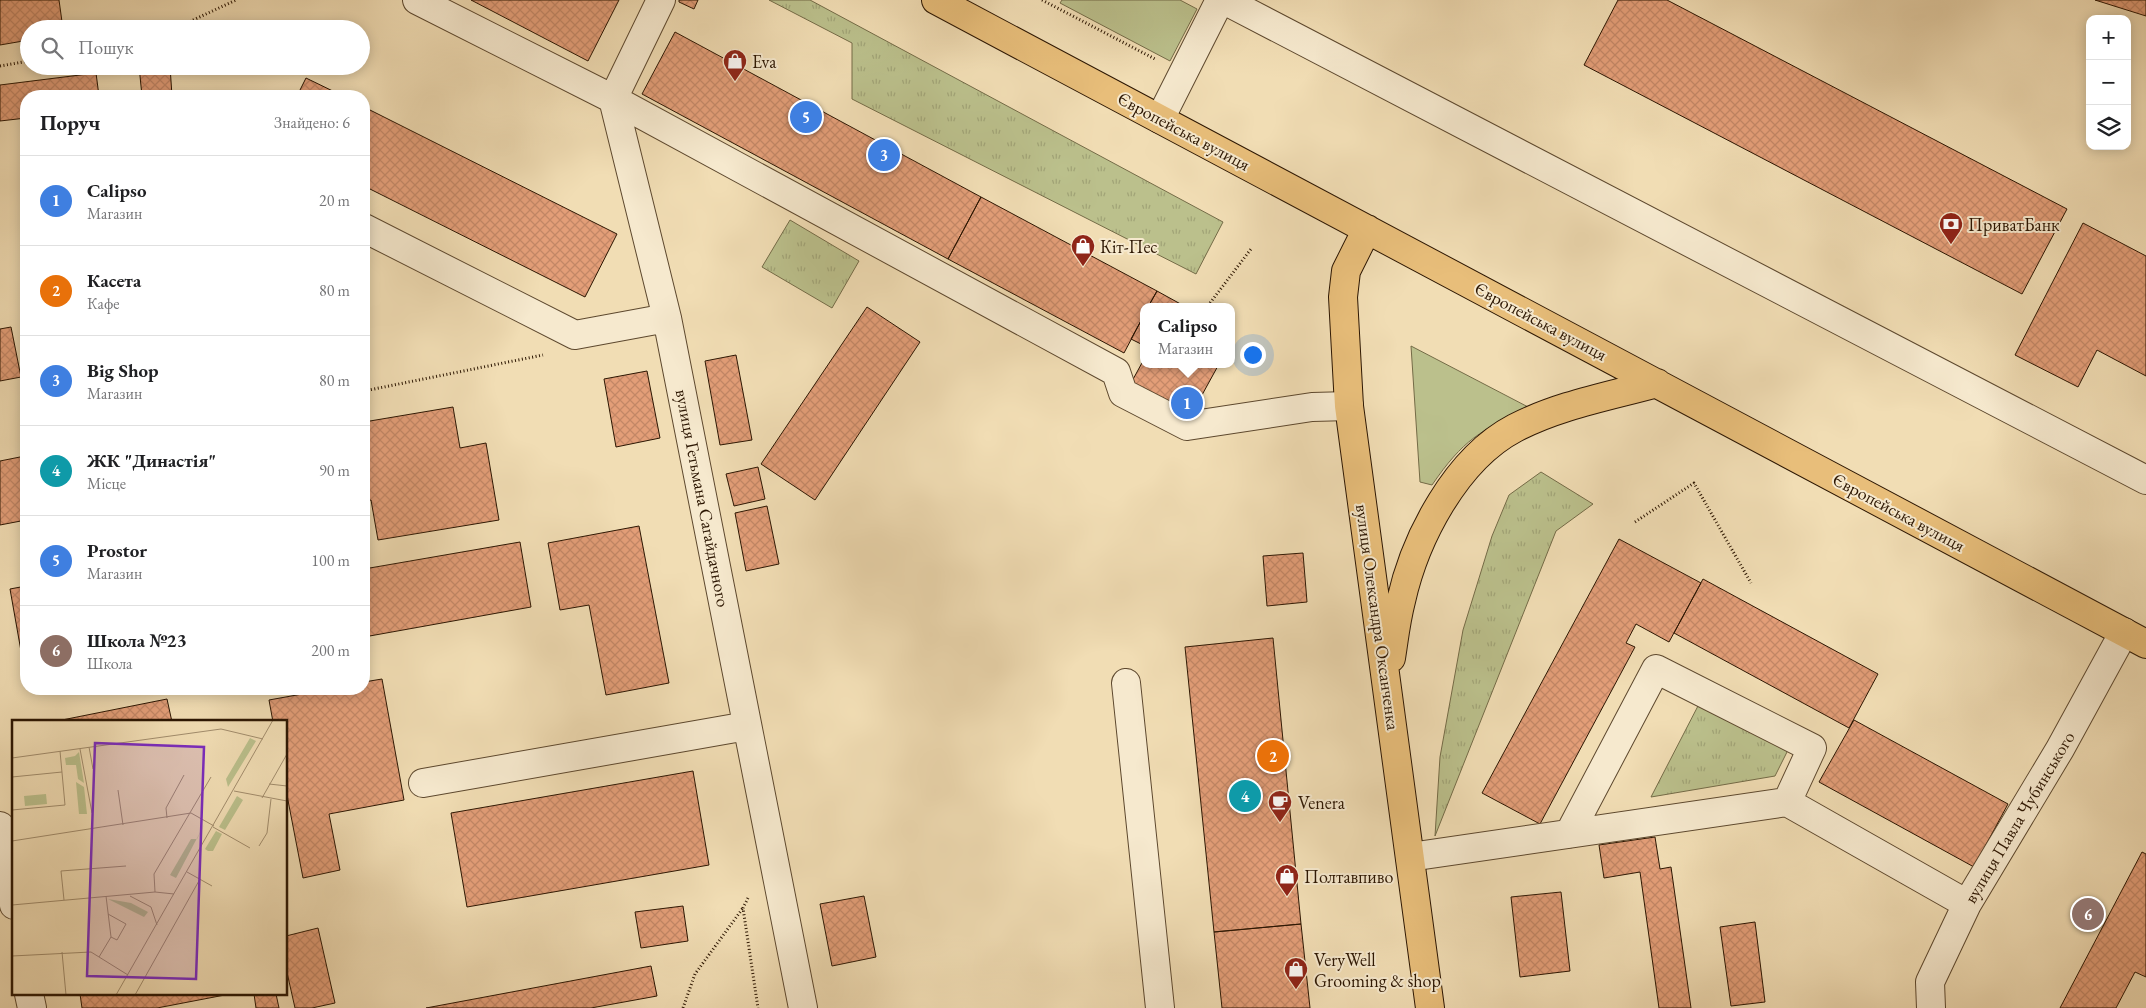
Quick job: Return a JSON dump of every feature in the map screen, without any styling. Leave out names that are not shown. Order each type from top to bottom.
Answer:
[{"type":"main road","name":"Європейська вулиця","points":[[936,0],[2135,638]]},
{"type":"main road","name":"вулиця Олександра Оксанченка","points":[[1368,229],[1346,271],[1343,297],[1349,406],[1430,1008]]},
{"type":"main road","points":[[1387,684],[1401,601],[1410,571],[1434,515],[1464,471],[1491,444],[1514,428],[1576,405],[1657,383]]},
{"type":"street","points":[[417,0],[613,98],[1116,372],[1122,392],[1187,426],[1312,407],[1349,406]]},
{"type":"street","points":[[613,98],[661,0]]},
{"type":"street","points":[[1160,119],[1220,0]]},
{"type":"street","points":[[1224,0],[2146,480]]},
{"type":"street","name":"вулиця Гетьмана Сагайдачного","points":[[613,98],[667,318],[803,1008]]},
{"type":"street","points":[[370,231],[574,335],[667,318]]},
{"type":"street","name":"вулиця Павла Чубинського","points":[[1931,1008],[1930,982],[1967,904],[2060,749],[2135,638]]},
{"type":"street","points":[[1569,834],[1656,669],[1812,748],[1787,802]]},
{"type":"street","points":[[1126,683],[1160,1008]]},
{"type":"street","points":[[423,783],[747,726]]},
{"type":"street","points":[[1410,857],[1787,802],[1967,904]]},
{"type":"street","points":[[0,826],[12,894]]},
{"type":"path","points":[[193,20],[236,0]]},
{"type":"path","points":[[1042,0],[1182,73]]},
{"type":"path","points":[[0,66],[20,63]]},
{"type":"path","points":[[1210,303],[1251,249]]},
{"type":"path","points":[[370,390],[547,354]]},
{"type":"path","points":[[1635,522],[1694,483],[1751,583]]},
{"type":"path","points":[[682,1008],[694,974],[743,908]]},
{"type":"green space","points":[[769,0],[810,0],[1223,222],[1196,274],[852,99],[852,43]]},
{"type":"green space","points":[[1062,0],[1180,0],[1197,9],[1170,61],[1060,3]]},
{"type":"green space","points":[[790,220],[859,261],[832,308],[762,267]]},
{"type":"green space","points":[[1411,346],[1530,408],[1498,423],[1474,438],[1453,457],[1432,485],[1420,482]]},
{"type":"green space","points":[[1541,472],[1593,504],[1556,531],[1435,836],[1440,757],[1463,630],[1492,536],[1509,495]]},
{"type":"green space","points":[[1699,704],[1788,750],[1775,776],[1651,797]]},
{"type":"building","points":[[0,0],[59,0],[62,20],[20,20],[20,42],[0,45]]},
{"type":"building","points":[[471,0],[619,0],[588,61]]},
{"type":"building","points":[[679,0],[698,0],[694,9],[679,2]]},
{"type":"building","points":[[1618,0],[1667,0],[2067,209],[2022,294],[1584,65]]},
{"type":"building","points":[[2095,0],[2146,0],[2146,16]]},
{"type":"building","points":[[675,32],[981,197],[948,259],[642,94]]},
{"type":"building","points":[[80,75],[96,75],[98,90],[20,90],[20,119],[0,121],[0,85]]},
{"type":"building","points":[[140,75],[171,75],[172,90],[141,90]]},
{"type":"building","points":[[306,78],[331,90],[300,90]]},
{"type":"building","points":[[370,110],[617,234],[585,297],[370,189]]},
{"type":"building","points":[[981,197],[1157,291],[1150,303],[1140,303],[1140,323],[1124,353],[948,259]]},
{"type":"building","points":[[2083,223],[2146,256],[2146,376],[2097,350],[2078,387],[2015,355]]},
{"type":"building","points":[[1157,291],[1179,303],[1150,303]]},
{"type":"building","points":[[867,307],[920,342],[815,500],[761,464]]},
{"type":"building","points":[[1140,322],[1140,344],[1131,339]]},
{"type":"building","points":[[11,327],[20,377],[0,381],[0,329]]},
{"type":"building","points":[[736,355],[752,440],[720,445],[705,361]]},
{"type":"building","points":[[1140,366],[1217,368],[1191,415],[1131,383]]},
{"type":"building","points":[[647,371],[660,438],[616,447],[604,379]]},
{"type":"building","points":[[453,407],[460,448],[486,443],[499,520],[378,540],[370,500],[370,421]]},
{"type":"building","points":[[20,457],[20,521],[0,525],[0,461]]},
{"type":"building","points":[[758,467],[765,499],[734,506],[726,474]]},
{"type":"building","points":[[767,506],[779,564],[746,571],[735,513]]},
{"type":"building","points":[[639,526],[669,683],[606,695],[589,605],[560,610],[548,543]]},
{"type":"building","points":[[1619,539],[1701,583],[1669,642],[1636,624],[1626,643],[1635,647],[1540,824],[1482,793]]},
{"type":"building","points":[[520,542],[531,607],[370,636],[370,568]]},
{"type":"building","points":[[1303,553],[1307,602],[1267,606],[1263,556]]},
{"type":"building","points":[[1703,579],[1878,674],[1849,728],[1674,633]]},
{"type":"building","points":[[20,587],[20,645],[10,589]]},
{"type":"building","points":[[1273,638],[1301,924],[1214,932],[1185,647]]},
{"type":"building","points":[[382,679],[404,800],[329,814],[340,870],[303,878],[288,800],[288,720],[273,720],[269,700],[297,695],[370,695],[370,681]]},
{"type":"building","points":[[167,699],[172,720],[62,720]]},
{"type":"building","points":[[1854,720],[2008,804],[1974,867],[1819,782]]},
{"type":"building","points":[[693,771],[709,865],[467,907],[451,813]]},
{"type":"building","points":[[1655,837],[1660,869],[1671,867],[1691,1008],[1659,1008],[1640,872],[1604,878],[1599,845]]},
{"type":"building","points":[[2142,852],[2146,854],[2146,977],[2135,972],[2116,1008],[2060,1008]]},
{"type":"building","points":[[1561,892],[1570,971],[1520,977],[1511,897]]},
{"type":"building","points":[[864,896],[876,957],[832,966],[820,904]]},
{"type":"building","points":[[683,906],[688,941],[641,948],[635,912]]},
{"type":"building","points":[[1755,922],[1765,1002],[1731,1006],[1720,927]]},
{"type":"building","points":[[1301,924],[1310,1008],[1222,1008],[1214,932]]},
{"type":"building","points":[[318,928],[335,1003],[312,1008],[295,1008],[288,977],[288,936]]},
{"type":"building","points":[[651,966],[657,996],[591,1008],[426,1008]]},
{"type":"building","points":[[80,996],[220,996],[157,1008],[82,1008]]},
{"type":"building","points":[[254,996],[276,996],[279,1008],[256,1008]]},
{"type":"place","name":"Eva","points":[[735,82]]},
{"type":"place","name":"Prostor","points":[[806,117]]},
{"type":"place","name":"Big Shop","points":[[884,155]]},
{"type":"place","name":"ПриватБанк","points":[[1951,245]]},
{"type":"place","name":"Кіт-Пес","points":[[1083,267]]},
{"type":"place","name":"Calipso","points":[[1187,403]]},
{"type":"place","name":"Касета","points":[[1273,756]]},
{"type":"place","name":"ЖК \"Династія\"","points":[[1245,796]]},
{"type":"place","name":"Venera","points":[[1280,823]]},
{"type":"place","name":"Полтавпиво","points":[[1287,897]]},
{"type":"place","name":"Школа №23","points":[[2088,914]]},
{"type":"place","name":"VeryWell Grooming & shop","points":[[1296,990]]}]
